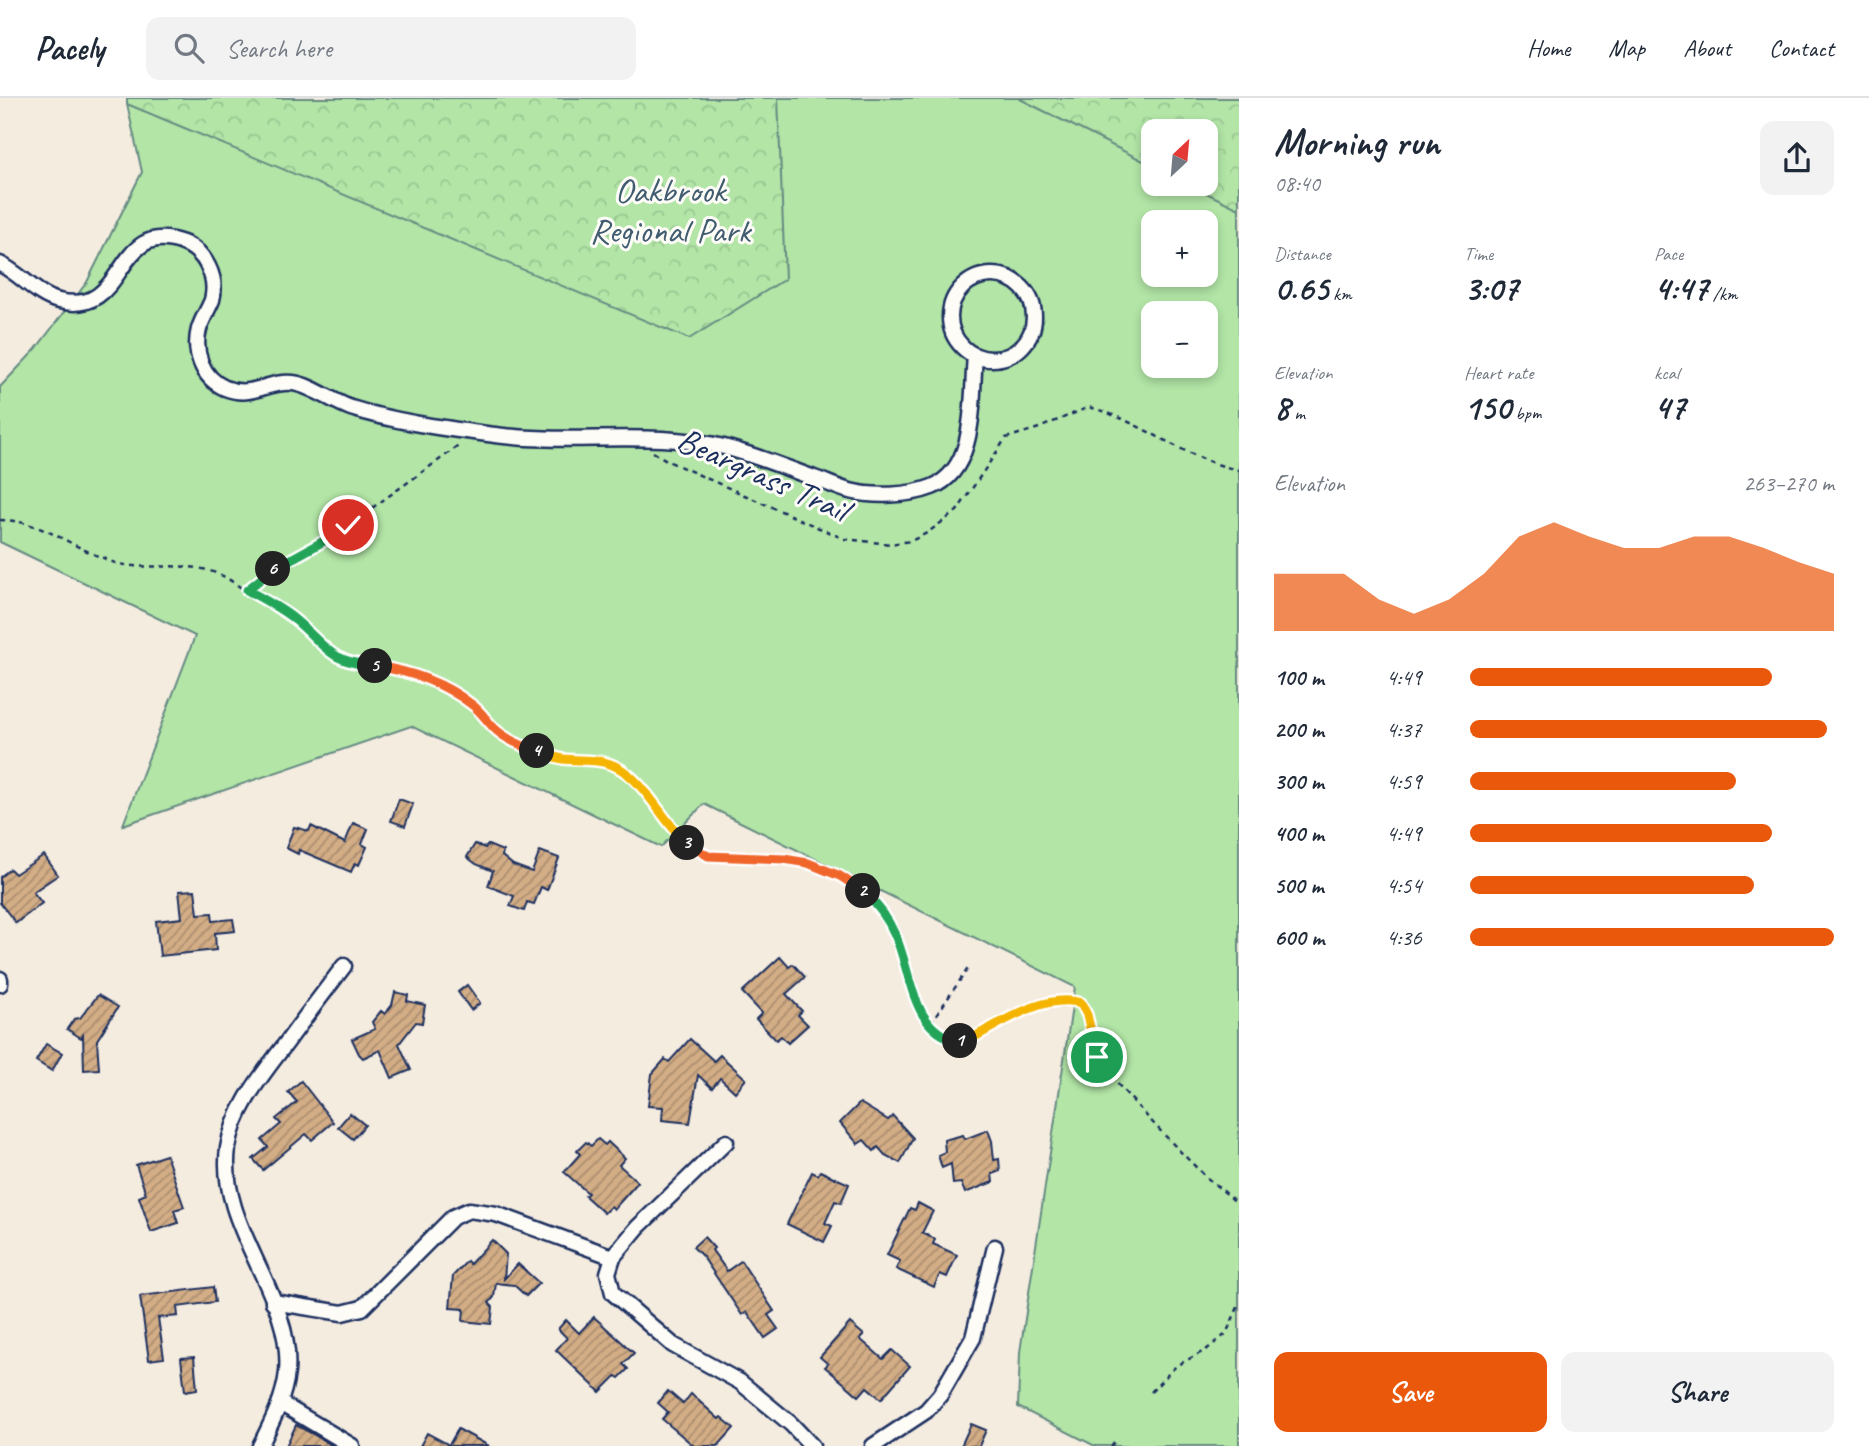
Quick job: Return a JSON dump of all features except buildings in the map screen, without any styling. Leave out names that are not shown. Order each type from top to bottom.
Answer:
[{"type":"street","points":[[0,264],[15,272],[47,298],[76,303],[90,300],[110,286],[129,254],[139,246],[159,240],[180,242],[191,246],[201,255],[212,276],[214,289],[199,330],[197,345],[205,372],[220,386],[242,392],[293,383],[351,408],[376,415],[524,439],[681,441],[721,447],[763,459],[850,491],[872,494],[919,491],[934,486],[958,465],[968,436],[975,356]]},
{"type":"street","points":[[988,274],[1001,275],[1025,290],[1032,302],[1035,316],[1033,330],[1026,343],[1016,352],[996,359],[975,356],[963,348],[950,324],[954,297],[974,278],[988,274]]},
{"type":"street","points":[[260,1446],[280,1403],[287,1371],[287,1353],[280,1321],[233,1206],[228,1148],[250,1092],[344,965]]},
{"type":"street","points":[[726,1142],[638,1227],[613,1257],[608,1273],[613,1293],[673,1345],[740,1382],[791,1424],[812,1446]]},
{"type":"street","points":[[273,1302],[342,1313],[362,1308],[453,1217],[469,1210],[496,1214],[613,1257]]},
{"type":"street","points":[[873,1446],[926,1411],[940,1395],[974,1338],[995,1247]]},
{"type":"street","points":[[280,1403],[352,1446]]},
{"type":"path","name":"Beargrass Trail","points":[[644,447],[670,462],[844,538],[876,544],[911,541],[928,533],[957,511],[1006,438],[1039,428],[1089,407],[1131,421],[1189,454],[1239,470]]},
{"type":"path","points":[[247,590],[270,570],[333,536],[462,444]]},
{"type":"path","points":[[0,520],[32,524],[119,564],[186,566],[219,574],[295,619],[333,656],[352,664],[401,670],[431,681],[454,692],[474,706],[496,730],[527,748],[562,758],[595,760],[617,767],[632,779],[665,821],[686,842],[708,856],[784,859],[808,863],[840,876],[865,892],[883,911],[896,937],[912,993],[922,1014],[952,1040],[965,1042],[1040,1005],[1057,1000],[1081,1003],[1087,1015],[1097,1057],[1106,1071],[1185,1157],[1227,1192],[1239,1206]]},
{"type":"path","points":[[931,1023],[969,967]]},
{"type":"path","points":[[1152,1392],[1176,1366],[1206,1350],[1226,1334],[1239,1306]]},
{"type":"path","points":[[1111,1446],[1115,1441]]},
{"type":"green space","points":[[127,98],[1239,98],[1239,1446],[1095,1446],[1018,1407],[1020,1352],[1075,987],[704,804],[661,847],[411,726],[123,825],[195,636],[0,542],[0,387],[35,350],[87,282],[142,172]]},
{"type":"green space","name":"Oakbrook Regional Park","points":[[127,98],[778,98],[785,279],[689,339],[127,104]]},
{"type":"green space","points":[[1018,98],[1239,98],[1239,209],[1212,196],[1218,196],[1218,119],[1141,119],[1141,160]]},
{"type":"route","points":[[348,525],[270,570],[247,590],[295,619],[333,656],[352,664],[401,670],[431,681],[454,692],[474,706],[496,730],[527,748],[562,758],[595,760],[617,767],[632,779],[665,821],[686,842],[708,856],[784,859],[808,863],[840,876],[865,892],[883,911],[896,937],[912,993],[922,1014],[937,1030],[952,1040],[965,1042],[1040,1005],[1057,1000],[1070,1000],[1081,1003],[1087,1015],[1097,1057]]}]
